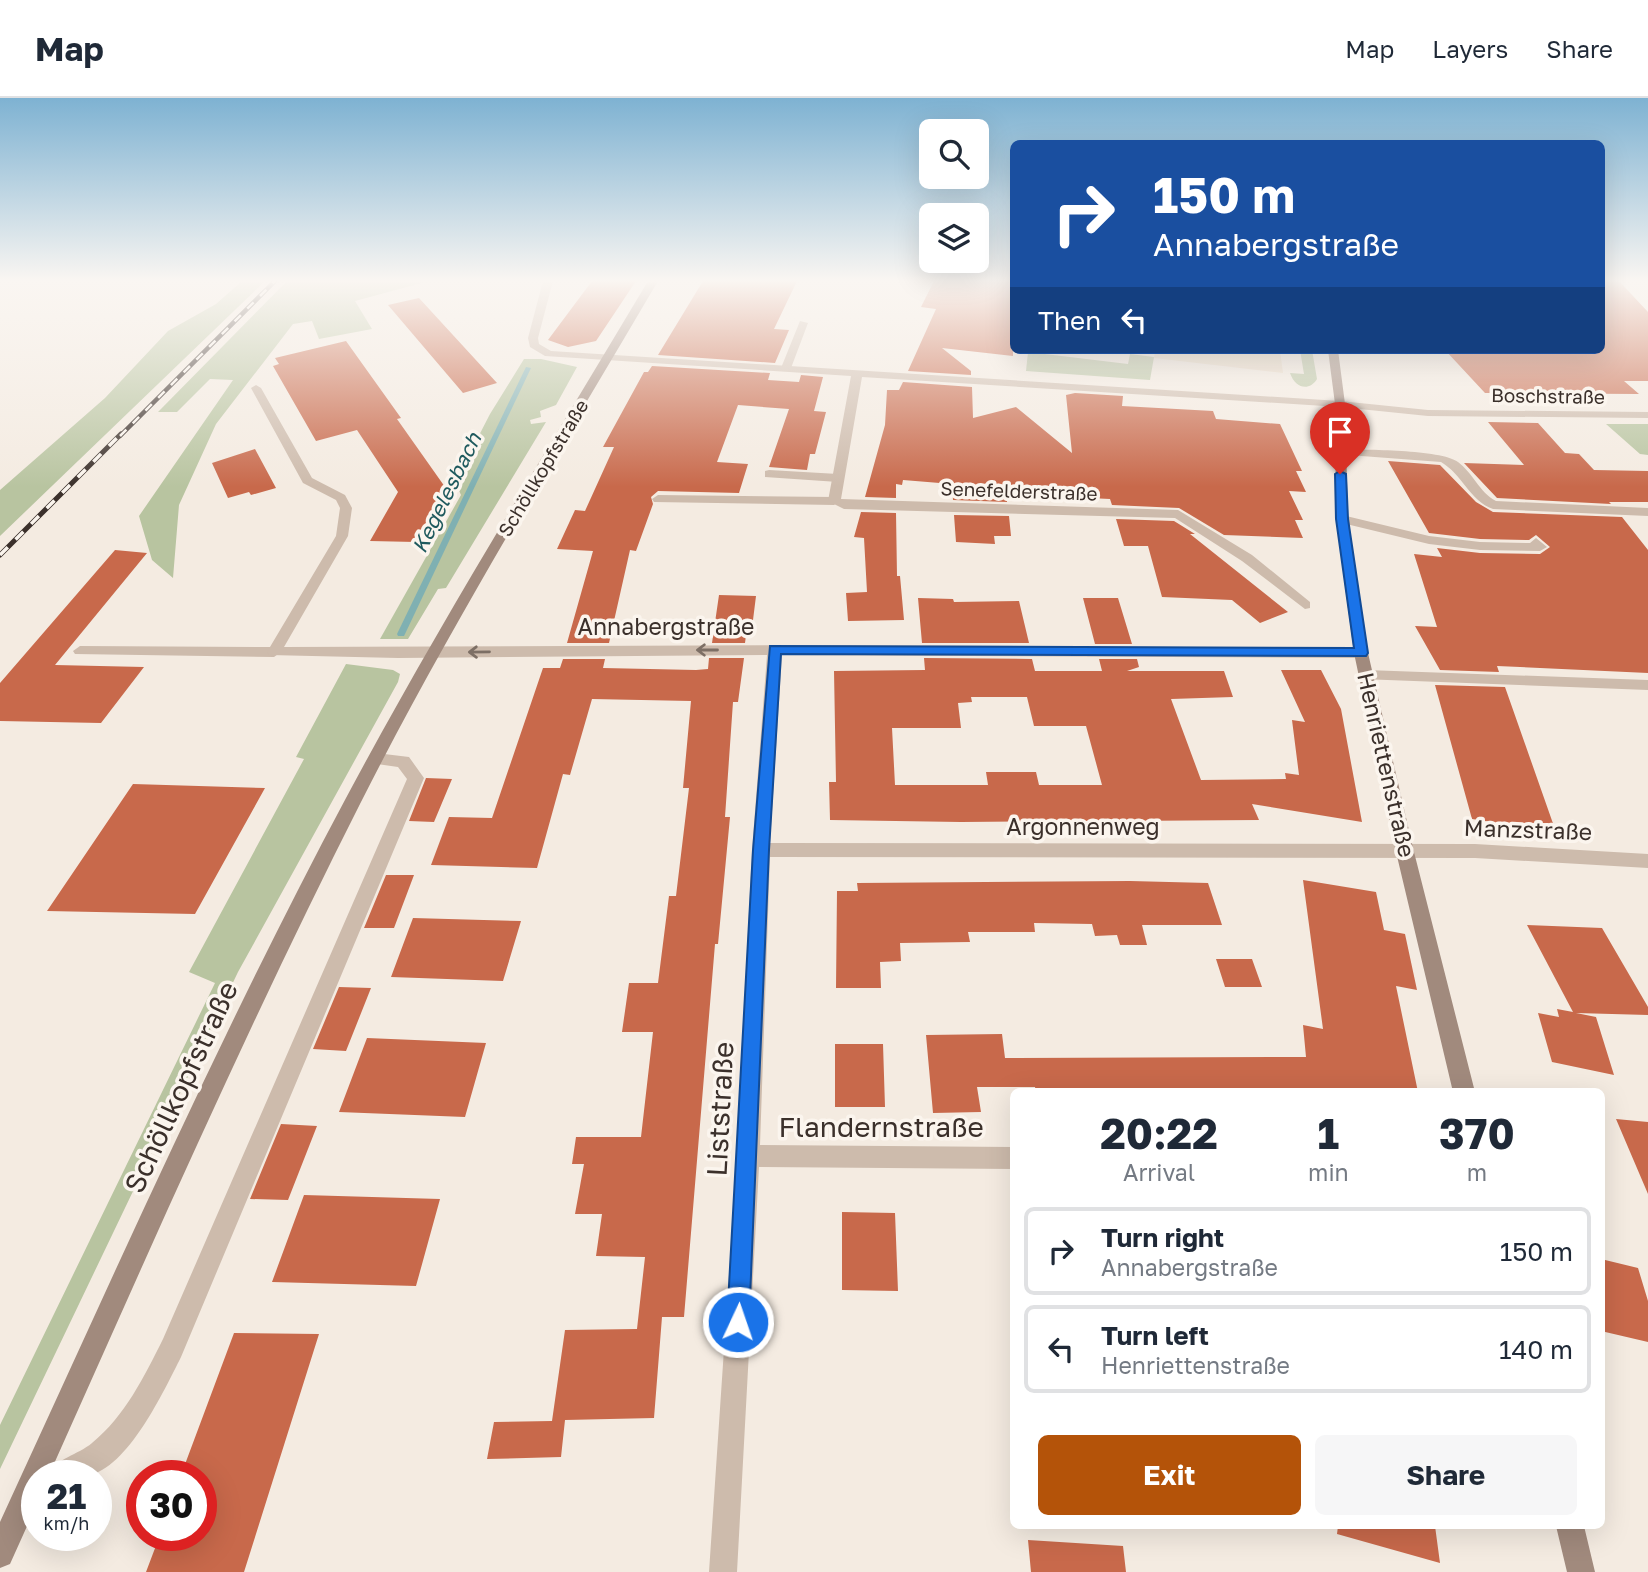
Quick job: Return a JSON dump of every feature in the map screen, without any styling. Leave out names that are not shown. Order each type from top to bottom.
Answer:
[{"type":"main road","name":"Schöllkopfstraße","points":[[46,1460],[212,1084],[376,759],[432,654],[614,350]]},
{"type":"main road","name":"Henriettenstraße","points":[[1333,354],[1340,404],[1342,519],[1361,653],[1405,852],[1463,1088]]},
{"type":"main road","name":"Schöllkopfstraße","points":[[0,1553],[21,1512]]},
{"type":"main road","points":[[1571,1529],[1581,1572]]},
{"type":"street","name":"Boschstraße","points":[[542,350],[549,354],[1340,404],[1428,413],[1648,415]]},
{"type":"street","points":[[786,368],[793,350]]},
{"type":"street","points":[[834,501],[857,373]]},
{"type":"street","points":[[256,388],[307,480],[341,498],[346,508],[342,536],[274,652]]},
{"type":"street","points":[[1339,452],[1444,459],[1459,465],[1484,502],[1493,505],[1648,512]]},
{"type":"street","points":[[769,474],[838,478]]},
{"type":"street","name":"Senefelderstraße","points":[[658,499],[732,502],[834,501],[844,505],[1178,514],[1247,558],[1305,605]]},
{"type":"street","points":[[1342,519],[1429,540],[1480,546],[1540,547],[1536,542]]},
{"type":"street","name":"Annabergstraße","points":[[432,654],[471,651],[775,650],[1361,653]]},
{"type":"street","name":"Liststraße","points":[[723,1572],[748,1156],[761,850],[775,650]]},
{"type":"street","points":[[80,651],[432,654]]},
{"type":"street","points":[[1366,675],[1648,685]]},
{"type":"street","points":[[90,1460],[102,1453],[132,1418],[172,1348],[416,778],[403,761],[376,759]]},
{"type":"street","name":"Argonnenweg","points":[[761,850],[1405,852]]},
{"type":"street","name":"Manzstraße","points":[[1405,852],[1475,851],[1648,861]]},
{"type":"street","name":"Flandernstraße","points":[[748,1156],[1010,1158]]},
{"type":"green space","points":[[150,350],[194,350],[0,536],[0,490],[105,398]]},
{"type":"green space","points":[[219,350],[273,350],[216,424],[179,505],[173,578],[152,560],[139,516],[233,380],[210,379],[177,412],[158,412]]},
{"type":"green space","points":[[1028,354],[1128,364],[1130,354],[1154,357],[1150,380],[1026,371]]},
{"type":"green space","points":[[1301,354],[1313,354],[1317,379],[1314,383],[1306,387],[1299,385],[1290,373],[1304,374]]},
{"type":"green space","points":[[524,359],[541,359],[577,367],[556,405],[540,411],[541,417],[530,420],[531,424],[546,422],[446,588],[438,589],[408,639],[380,639],[461,495],[455,482],[490,414]]},
{"type":"green space","points":[[1606,424],[1648,424],[1648,455],[1640,454]]},
{"type":"green space","points":[[346,664],[393,670],[400,674],[398,682],[238,972],[0,1469],[0,1425],[215,983],[189,972],[304,759],[296,757]]},
{"type":"shaded area","points":[[1154,354],[1281,354],[1283,373],[1154,358]]},
{"type":"building","points":[[309,350],[352,350],[401,418],[397,419],[445,487],[416,542],[370,541],[398,492],[357,430],[316,441],[273,366],[279,364],[275,358]]},
{"type":"building","points":[[426,350],[467,350],[497,383],[463,393]]},
{"type":"building","points":[[661,350],[781,350],[775,363],[658,355]]},
{"type":"building","points":[[918,350],[944,350],[971,371],[971,375],[908,371]]},
{"type":"building","points":[[958,350],[1010,350],[1013,356]]},
{"type":"building","points":[[1605,350],[1648,350],[1648,381],[1624,381],[1639,394],[1485,393],[1449,354],[1605,354]]},
{"type":"building","points":[[652,366],[770,373],[768,380],[799,382],[801,375],[823,377],[814,411],[826,412],[815,454],[810,454],[807,470],[769,467],[789,409],[738,405],[717,462],[748,464],[739,493],[658,491],[651,497],[653,504],[636,551],[630,550],[609,643],[567,643],[593,551],[557,549],[575,510],[585,511],[614,447],[603,447],[644,372],[648,372]]},
{"type":"building","points":[[903,382],[972,387],[973,418],[1016,407],[1072,453],[1066,395],[1075,393],[1123,396],[1122,406],[1213,411],[1216,419],[1280,424],[1302,471],[1296,471],[1306,492],[1289,491],[1303,520],[1295,520],[1303,538],[1224,535],[1179,508],[1112,505],[1110,499],[1007,494],[1007,502],[953,500],[952,484],[903,480],[902,485],[896,484],[896,498],[865,497],[885,425],[887,390],[899,390]]},
{"type":"building","points":[[1488,422],[1538,423],[1565,453],[1579,454],[1594,470],[1648,471],[1648,502],[1609,502],[1611,504],[1497,498],[1464,463],[1524,465]]},
{"type":"building","points":[[255,449],[276,488],[228,498],[212,463]]},
{"type":"building","points":[[1388,461],[1440,465],[1476,502],[1493,512],[1622,517],[1648,550],[1648,673],[1497,666],[1499,672],[1440,670],[1415,626],[1437,627],[1414,554],[1442,557],[1437,548],[1480,553],[1540,554],[1550,547],[1536,535],[1529,540],[1480,539],[1429,533]]},
{"type":"building","points":[[861,512],[896,513],[897,576],[900,576],[904,620],[848,621],[846,593],[867,592],[864,538],[854,537]]},
{"type":"building","points":[[954,515],[1009,516],[1011,536],[994,536],[995,544],[956,542]]},
{"type":"building","points":[[1116,519],[1174,521],[1195,534],[1190,534],[1288,612],[1260,623],[1232,600],[1162,597],[1148,546],[1124,546]]},
{"type":"building","points":[[115,550],[147,553],[55,665],[144,667],[101,723],[0,721],[0,683]]},
{"type":"building","points":[[719,595],[756,596],[752,628],[747,628],[745,643],[712,643]]},
{"type":"building","points":[[918,598],[953,599],[954,602],[1019,601],[1029,643],[922,643]]},
{"type":"building","points":[[1083,598],[1118,598],[1132,644],[1095,644]]},
{"type":"building","points":[[709,658],[744,658],[738,702],[733,702],[725,817],[730,817],[718,944],[715,944],[684,1317],[662,1317],[654,1418],[565,1420],[561,1457],[487,1459],[494,1422],[552,1421],[565,1330],[637,1329],[645,1257],[596,1256],[602,1214],[575,1214],[584,1164],[572,1164],[576,1137],[641,1137],[653,1032],[622,1032],[629,983],[658,983],[669,896],[676,896],[689,788],[683,788],[691,701],[592,699],[570,775],[563,774],[537,868],[431,865],[449,817],[492,818],[543,668],[560,668],[563,659],[605,659],[603,668],[696,670],[708,669]]},
{"type":"building","points":[[924,658],[1032,659],[1035,671],[1102,671],[1099,659],[1137,659],[1139,667],[1127,671],[1224,671],[1233,697],[1171,699],[1201,780],[1286,779],[1285,773],[1299,775],[1292,720],[1305,722],[1281,670],[1321,670],[1341,709],[1362,822],[1252,804],[1259,820],[830,820],[829,782],[836,782],[834,671],[925,670]],"holes":[[[971,697],[1027,697],[1034,726],[1086,726],[1102,785],[1039,785],[1036,772],[986,772],[988,785],[895,785],[892,728],[961,728],[958,703],[972,702]]]},
{"type":"building","points":[[1435,685],[1505,687],[1556,832],[1472,819]]},
{"type":"building","points":[[426,778],[452,779],[434,822],[409,821]]},
{"type":"building","points":[[133,784],[265,788],[195,914],[47,911]]},
{"type":"building","points":[[386,875],[414,875],[394,928],[364,928]]},
{"type":"building","points":[[1303,880],[1376,892],[1384,930],[1405,934],[1417,990],[1396,986],[1417,1088],[977,1087],[981,1112],[933,1113],[926,1035],[1002,1034],[1005,1058],[1306,1057],[1303,1025],[1323,1029]]},
{"type":"building","points":[[857,883],[1208,883],[1222,925],[1142,925],[1147,945],[1120,945],[1117,935],[1095,936],[1092,924],[1034,923],[1035,932],[968,932],[970,942],[900,943],[901,961],[880,962],[881,988],[836,988],[837,891],[858,891]]},
{"type":"building","points":[[413,918],[521,921],[503,981],[391,977]]},
{"type":"building","points":[[1527,925],[1602,928],[1648,1007],[1648,1015],[1576,1013],[1596,1017],[1614,1075],[1552,1062],[1538,1013],[1559,1017],[1557,1009],[1573,1012]]},
{"type":"building","points":[[1216,959],[1252,959],[1262,987],[1225,987]]},
{"type":"building","points":[[339,987],[371,988],[346,1051],[313,1049]]},
{"type":"building","points":[[367,1038],[486,1043],[465,1117],[339,1112]]},
{"type":"building","points":[[835,1044],[883,1044],[885,1107],[835,1107]]},
{"type":"building","points":[[1616,1119],[1648,1122],[1648,1194]]},
{"type":"building","points":[[281,1124],[317,1126],[288,1200],[250,1199]]},
{"type":"building","points":[[304,1195],[440,1199],[416,1286],[272,1282]]},
{"type":"building","points":[[842,1212],[895,1213],[898,1291],[842,1290]]},
{"type":"building","points":[[1605,1260],[1638,1268],[1648,1301],[1648,1342],[1605,1332]]},
{"type":"building","points":[[234,1333],[319,1334],[244,1572],[146,1572],[154,1551],[217,1551],[217,1460],[187,1460]]},
{"type":"building","points":[[1338,1529],[1435,1529],[1440,1563],[1337,1534]]},
{"type":"building","points":[[1028,1540],[1123,1546],[1126,1572],[1031,1572]]},
{"type":"waterway","name":"Kegelesbach","points":[[401,634],[528,368]]},
{"type":"railway","points":[[120,436],[206,350]]},
{"type":"railway","points":[[0,555],[121,434]]},
{"type":"route","points":[[738,1322],[761,850],[775,650],[1361,653],[1342,519],[1340,474]]}]
